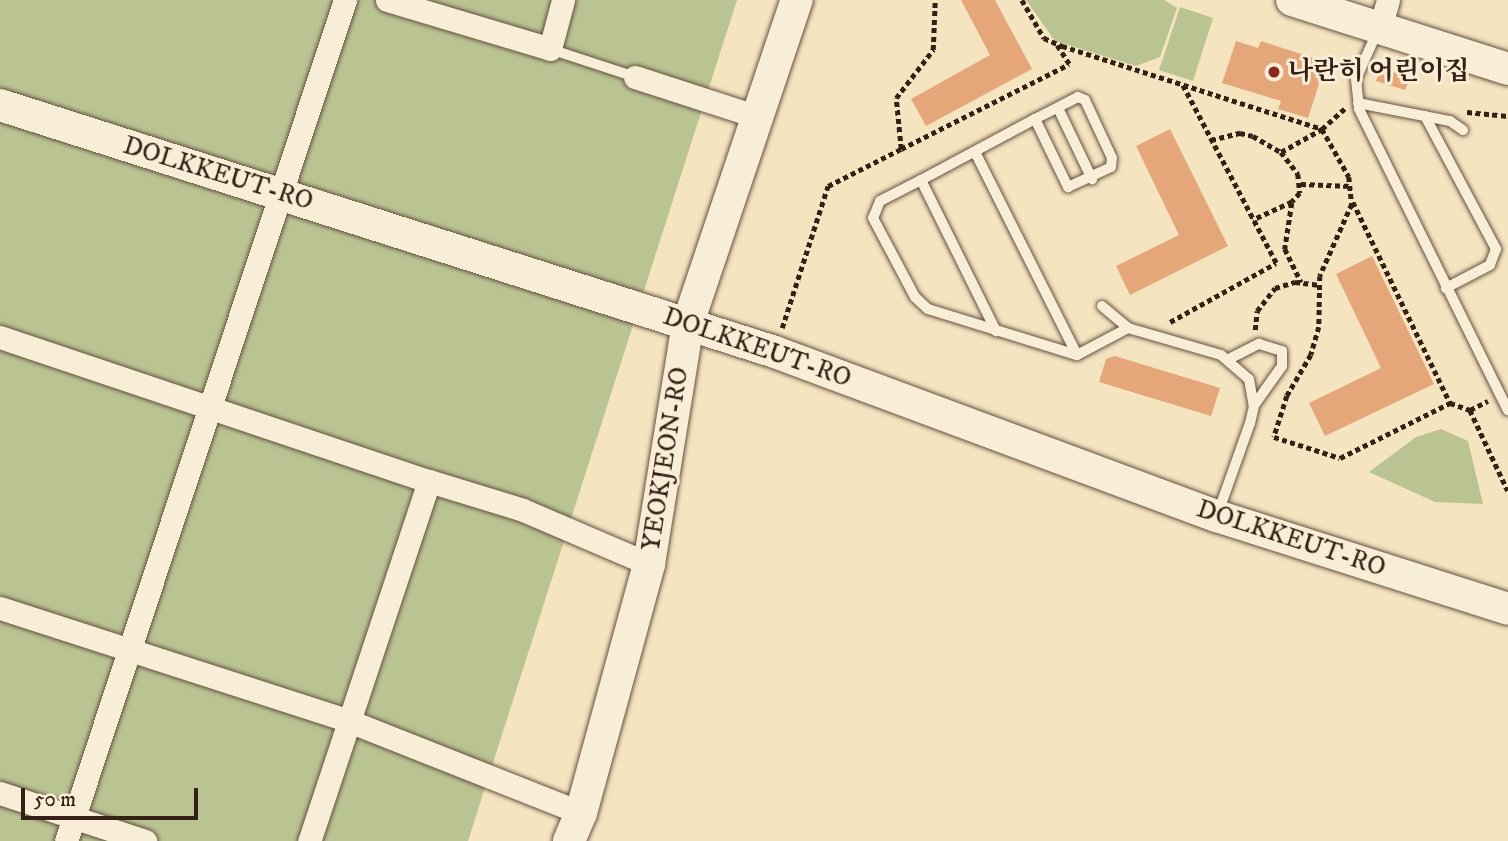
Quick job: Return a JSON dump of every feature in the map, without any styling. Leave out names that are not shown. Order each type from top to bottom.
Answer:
[{"type":"street","points":[[66,841],[345,0]]},
{"type":"street","points":[[387,0],[550,49],[563,0]]},
{"type":"street","name":"YEOKJEON-RO","points":[[575,827],[649,564],[688,323],[797,0]]},
{"type":"street","points":[[1292,0],[1384,14],[1508,69]]},
{"type":"street","points":[[635,77],[758,117]]},
{"type":"street","name":"DOLKKEUT-RO","points":[[0,105],[775,352],[1217,516],[1508,609]]},
{"type":"street","points":[[0,337],[523,510],[649,564]]},
{"type":"street","points":[[309,841],[429,481]]},
{"type":"street","points":[[0,608],[349,721],[575,827]]},
{"type":"street","points":[[0,793],[145,841]]},
{"type":"lane","points":[[1384,14],[1359,69],[1358,103],[1446,288],[1508,410]]},
{"type":"lane","points":[[550,49],[635,77]]},
{"type":"lane","points":[[1035,119],[1068,187],[1092,179],[1113,163],[1085,100],[1077,97],[1058,108],[1035,119],[921,180],[875,206],[877,226],[920,305],[1077,355],[1091,351],[1119,328],[1128,328],[1229,359],[1249,379],[1254,406]]},
{"type":"lane","points":[[1358,103],[1425,116],[1463,130]]},
{"type":"lane","points":[[1058,108],[1092,179]]},
{"type":"lane","points":[[1425,116],[1496,249],[1490,265],[1446,288]]},
{"type":"lane","points":[[975,152],[1077,355]]},
{"type":"lane","points":[[921,180],[996,331]]},
{"type":"lane","points":[[1102,306],[1128,328]]},
{"type":"lane","points":[[1217,516],[1254,406],[1283,359],[1275,345],[1258,345],[1229,359]]},
{"type":"path","points":[[901,149],[896,99],[933,50],[935,0]]},
{"type":"path","points":[[1022,0],[1044,38],[1056,44],[1322,129],[1351,186],[1352,199],[1450,403],[1470,410],[1508,491]]},
{"type":"path","points":[[775,352],[828,186],[1069,64],[1056,44]]},
{"type":"path","points":[[1182,84],[1276,263]]},
{"type":"path","points":[[1281,152],[1322,129],[1345,108]]},
{"type":"path","points":[[1211,140],[1240,132],[1281,152],[1301,184]]},
{"type":"path","points":[[1301,184],[1351,186]]},
{"type":"path","points":[[1301,184],[1284,227],[1288,264],[1301,282]]},
{"type":"path","points":[[1352,199],[1318,285],[1317,339],[1287,396],[1274,437],[1340,458],[1450,403]]},
{"type":"path","points":[[1253,220],[1292,202]]},
{"type":"path","points":[[1147,334],[1276,263],[1288,264]]},
{"type":"path","points":[[1258,345],[1255,325],[1263,300],[1283,284],[1301,282],[1318,285]]},
{"type":"path","points":[[1470,410],[1500,395]]},
{"type":"green space","points":[[0,0],[737,0],[468,841],[0,841]]},
{"type":"green space","points":[[1026,0],[1164,0],[1177,8],[1160,57],[1136,66],[1055,41]]},
{"type":"green space","points":[[1180,7],[1213,18],[1193,81],[1159,70]]},
{"type":"green space","points":[[1441,429],[1468,441],[1483,504],[1435,502],[1369,472],[1416,437]]},
{"type":"building","points":[[961,0],[995,0],[1032,69],[926,126],[911,99],[990,55]]},
{"type":"building","name":"나란히 어린이집","points":[[1236,41],[1258,48],[1261,41],[1326,62],[1308,118],[1278,109],[1281,101],[1222,83]]},
{"type":"building","points":[[1381,68],[1410,78],[1405,90],[1376,81]]},
{"type":"building","points":[[1170,129],[1228,246],[1130,295],[1116,266],[1179,235],[1136,146]]},
{"type":"building","points":[[1372,256],[1434,384],[1325,436],[1309,403],[1381,368],[1336,274]]},
{"type":"building","points":[[1115,356],[1220,388],[1211,416],[1099,382],[1106,359]]},
{"type":"place","name":"나란히 어린이집","points":[[1274,72]]}]
